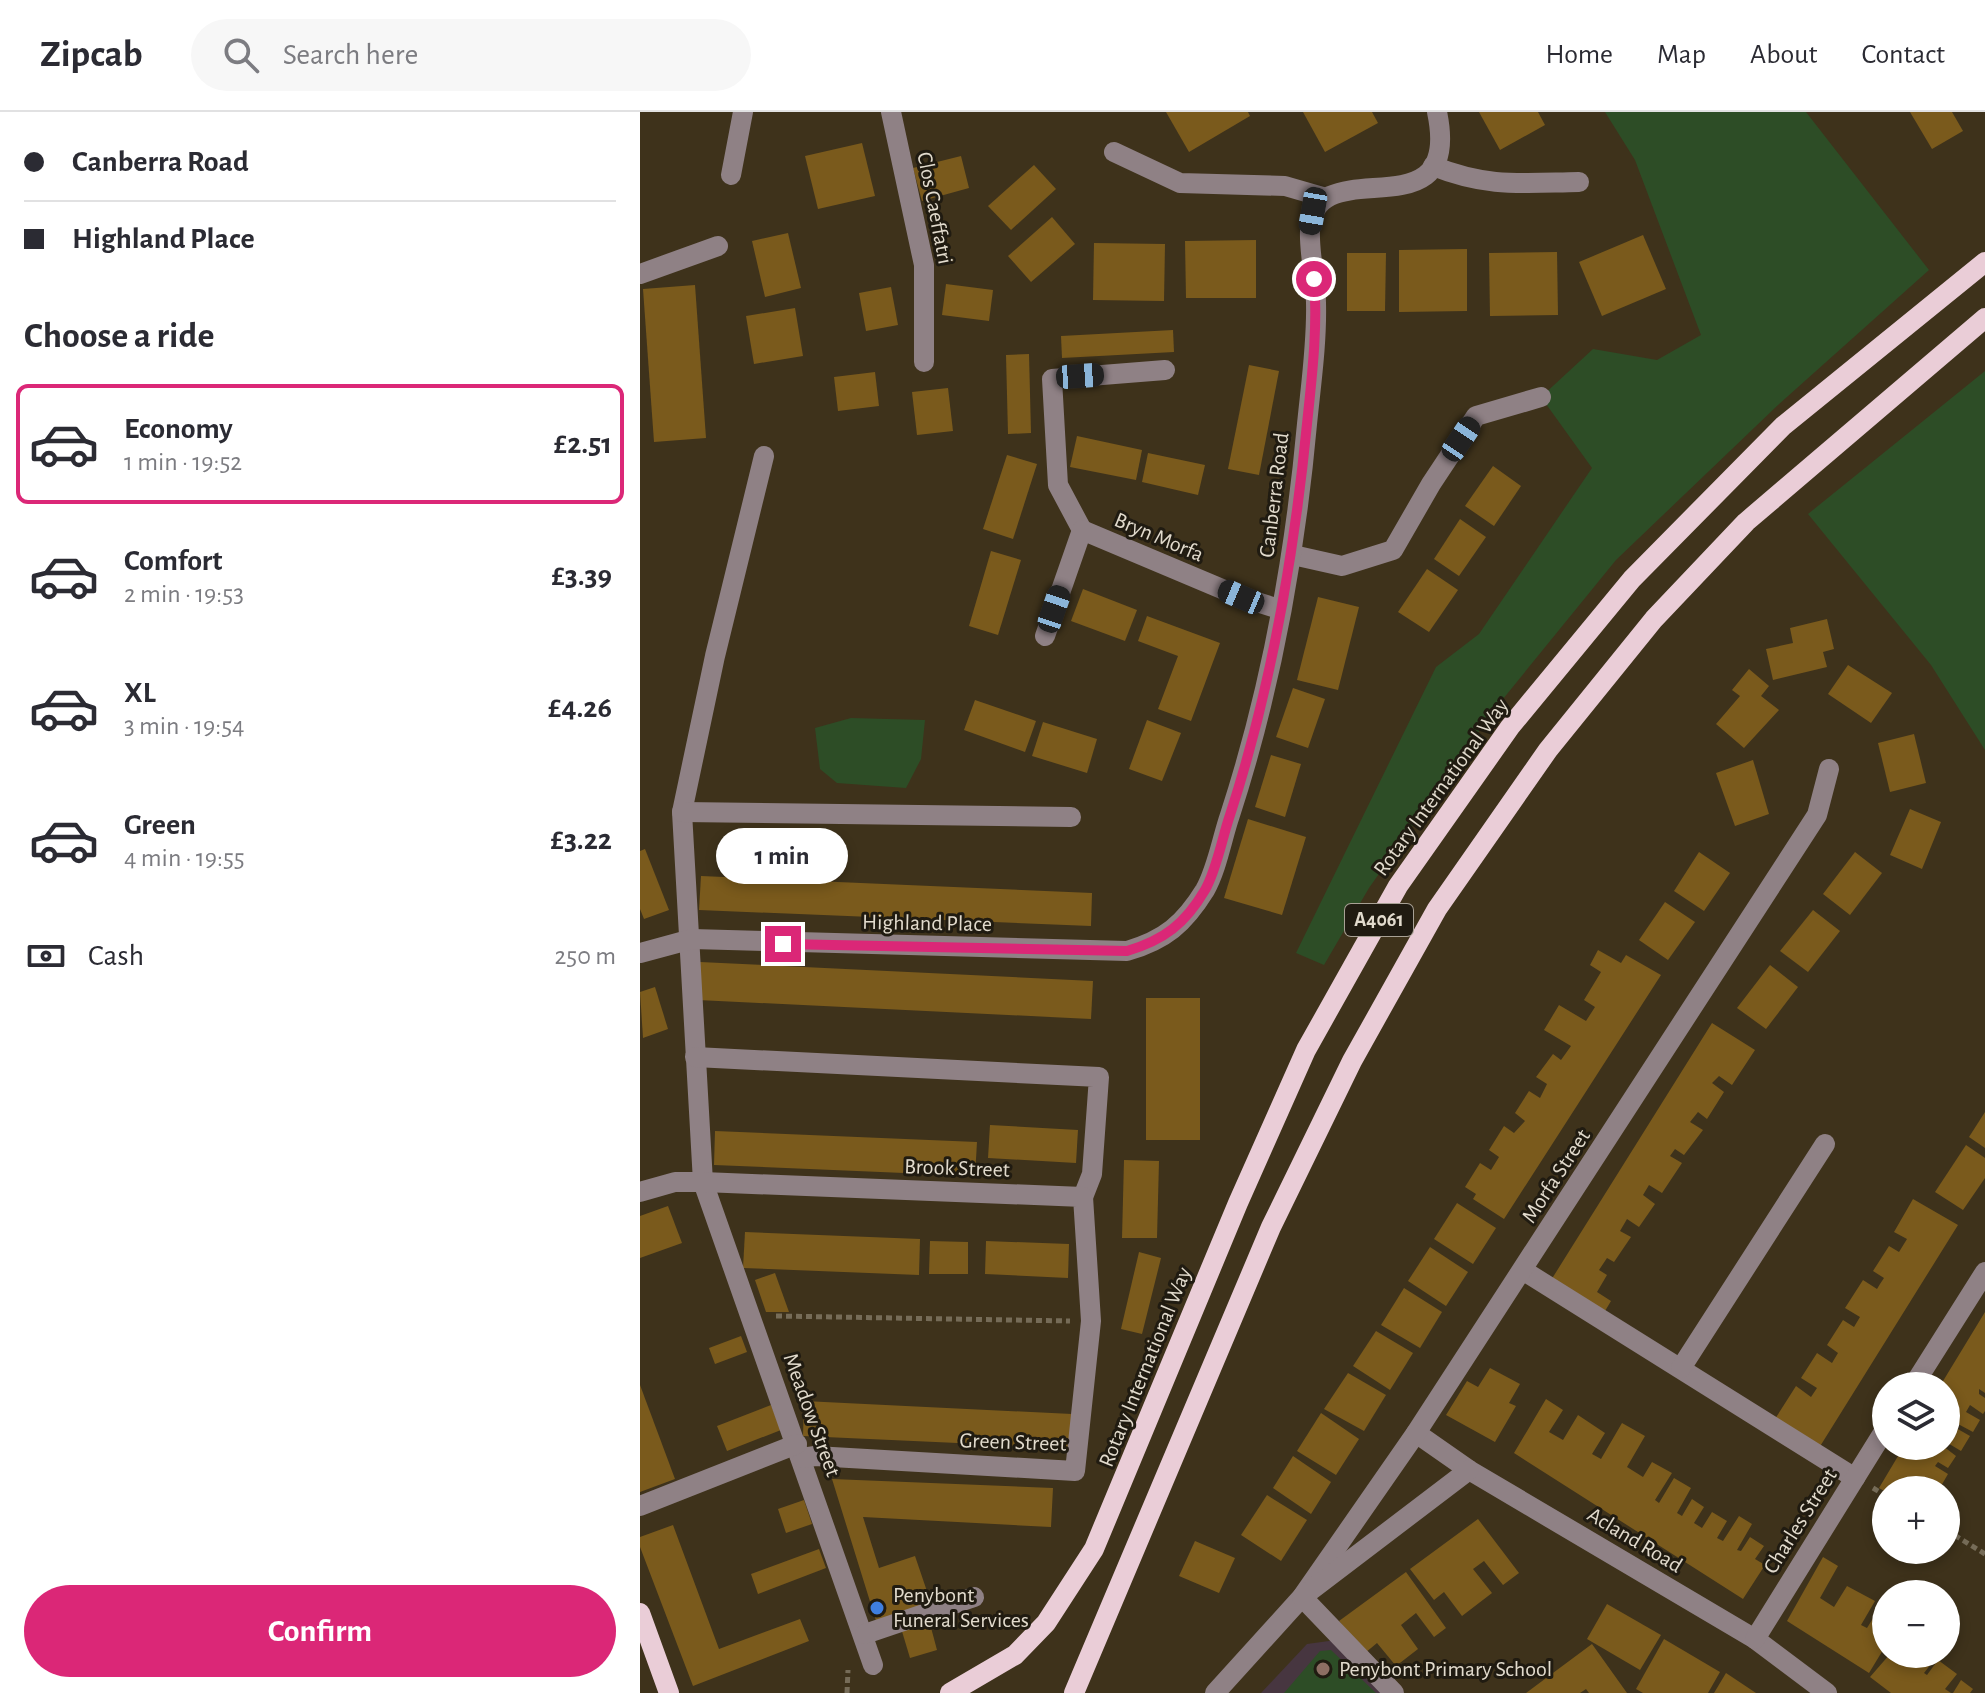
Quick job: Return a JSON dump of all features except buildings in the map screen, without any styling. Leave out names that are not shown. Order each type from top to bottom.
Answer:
[{"type":"main road","name":"Rotary International Way","points":[[950,1693],[1015,1655],[1062,1601],[1094,1549],[1238,1203],[1306,1050],[1398,886],[1510,727],[1632,579],[1783,426],[1985,262]]},
{"type":"main road","name":"A4061","points":[[1074,1693],[1271,1227],[1352,1061],[1437,909],[1548,750],[1654,619],[1746,522],[1985,318]]},
{"type":"main road","points":[[640,1613],[669,1693]]},
{"type":"street","points":[[731,175],[743,112]]},
{"type":"street","name":"Clos Caeffatri","points":[[891,112],[924,265],[924,362]]},
{"type":"street","points":[[1114,152],[1180,183],[1285,186],[1323,197],[1343,190],[1397,188],[1418,180],[1433,166],[1441,146],[1437,112]]},
{"type":"street","points":[[1433,166],[1469,180],[1498,184],[1579,182]]},
{"type":"street","name":"Canberra Road","points":[[1160,941],[1206,888],[1250,753],[1293,555],[1316,304],[1310,230],[1313,211],[1323,197]]},
{"type":"street","points":[[640,274],[718,246]]},
{"type":"street","points":[[1082,530],[1058,485],[1052,379],[1165,370]]},
{"type":"street","points":[[1293,555],[1342,566],[1393,550],[1431,484],[1476,416],[1541,397]]},
{"type":"street","name":"Meadow Street","points":[[764,456],[715,656],[682,812],[692,939],[703,1182],[865,1634],[873,1665]]},
{"type":"street","name":"Bryn Morfa","points":[[1045,636],[1082,530],[1241,597],[1279,609]]},
{"type":"street","name":"Morfa Street","points":[[1215,1693],[1302,1597],[1524,1271],[1817,815],[1829,769]]},
{"type":"street","points":[[682,812],[1071,817]]},
{"type":"street","name":"Highland Place","points":[[640,953],[692,939],[1127,951],[1160,941]]},
{"type":"street","points":[[695,1057],[1099,1077],[1092,1174],[1083,1197],[1091,1321]]},
{"type":"street","points":[[1681,1368],[1825,1144]]},
{"type":"street","name":"Brook Street","points":[[640,1192],[675,1182],[703,1182],[1083,1197]]},
{"type":"street","points":[[1524,1271],[1855,1478]]},
{"type":"street","points":[[1922,1372],[1985,1272]]},
{"type":"street","name":"Green Street","points":[[640,1506],[799,1451],[815,1456],[1075,1471],[1091,1321]]},
{"type":"street","name":"Acland Road","points":[[1416,1433],[1469,1470],[1755,1639],[1827,1693]]},
{"type":"street","name":"Charles Street","points":[[1755,1639],[1872,1451]]},
{"type":"street","name":"Morfa Street","points":[[1302,1597],[1469,1470]]},
{"type":"street","points":[[865,1634],[974,1597]]},
{"type":"street","points":[[1302,1597],[1394,1693]]},
{"type":"path","points":[[751,1315],[1091,1321]]},
{"type":"path","points":[[1960,1538],[1983,1550]]},
{"type":"shaded area","name":"Penybont Primary School","points":[[1336,1640],[1383,1693],[1261,1693],[1307,1644]]},
{"type":"green space","points":[[1605,112],[1806,112],[1929,270],[1778,405],[1616,560],[1494,710],[1369,888],[1324,965],[1296,953],[1436,667],[1479,634],[1592,468],[1541,397],[1593,349],[1657,360],[1701,335],[1635,160]]},
{"type":"green space","points":[[1985,371],[1985,750],[1931,665],[1808,514]]},
{"type":"green space","points":[[851,718],[925,720],[921,759],[906,788],[837,783],[820,769],[815,728]]},
{"type":"green space","points":[[1331,1650],[1376,1693],[1284,1693],[1320,1651]]},
{"type":"place","name":"Penybont Funeral Services","points":[[877,1608]]},
{"type":"place","name":"Penybont Primary School","points":[[1323,1669]]},
{"type":"route","points":[[783,944],[1127,951],[1160,941],[1186,915],[1206,888],[1250,753],[1293,555],[1311,381],[1316,304],[1314,279]]}]
